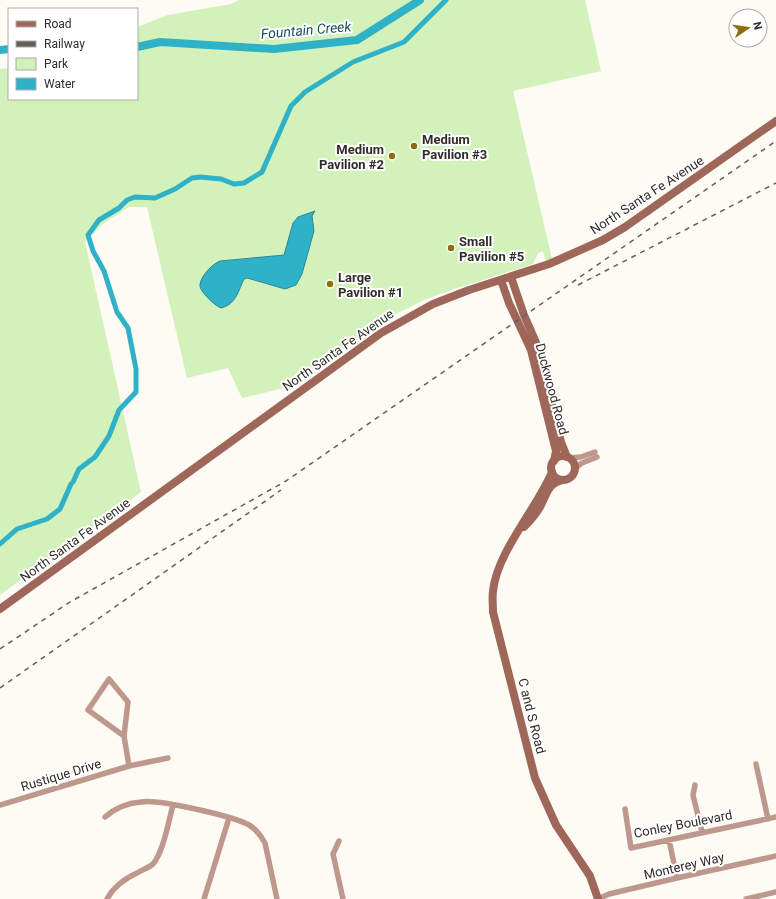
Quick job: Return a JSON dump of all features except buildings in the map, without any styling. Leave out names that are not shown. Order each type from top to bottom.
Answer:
[{"type":"main road","name":"North Santa Fe Avenue","points":[[0,609],[375,337],[398,322],[433,304],[549,264],[614,234],[776,121]]},
{"type":"main road","name":"Duckwood Road","points":[[511,277],[524,315],[538,347],[561,442],[568,458]]},
{"type":"main road","name":"Duckwood Road","points":[[501,280],[509,303],[531,350],[556,451],[554,461]]},
{"type":"main road","points":[[560,457],[568,458],[573,463],[574,469],[570,477],[563,480],[556,478],[552,472],[554,461],[560,457]]},
{"type":"main road","name":"C and S Road","points":[[552,472],[547,484],[523,521],[520,530],[497,573],[493,590],[493,612],[535,778],[556,825],[590,876],[598,899]]},
{"type":"main road","name":"C and S Road","points":[[520,530],[539,509],[550,486],[563,480]]},
{"type":"street","points":[[568,458],[596,454],[574,469]]},
{"type":"street","points":[[124,736],[88,710],[109,679],[128,702],[124,736],[129,766]]},
{"type":"street","name":"Rustique Drive","points":[[0,805],[129,766],[168,758]]},
{"type":"street","points":[[756,764],[768,819]]},
{"type":"street","points":[[696,785],[693,795],[702,832]]},
{"type":"street","points":[[105,817],[114,810],[140,802],[150,801],[228,818],[250,825],[261,835],[265,843],[278,899]]},
{"type":"street","points":[[107,899],[112,891],[124,879],[148,868],[154,862],[158,856],[173,805]]},
{"type":"street","name":"Conley Boulevard","points":[[625,809],[631,848],[776,817]]},
{"type":"street","points":[[206,898],[228,818]]},
{"type":"street","points":[[669,840],[677,878]]},
{"type":"street","points":[[339,842],[334,854],[343,899]]},
{"type":"street","name":"Monterey Way","points":[[598,899],[609,894],[776,856]]},
{"type":"street","points":[[746,899],[776,892]]},
{"type":"green space","points":[[239,0],[585,0],[601,71],[513,91],[552,259],[546,262],[543,251],[538,253],[533,264],[424,300],[382,321],[383,323],[284,388],[242,398],[228,368],[187,378],[147,207],[129,207],[103,224],[85,242],[141,492],[0,595],[0,69],[8,68],[8,100],[138,100],[138,27],[168,15],[231,4]]},
{"type":"water","points":[[315,211],[312,216],[314,231],[302,274],[296,285],[285,289],[247,278],[244,279],[234,300],[230,304],[221,308],[211,301],[202,291],[200,285],[202,278],[210,268],[220,261],[284,255],[293,223],[298,217]]},
{"type":"waterway","name":"Fountain Creek","points":[[138,47],[160,42],[274,49],[357,40],[420,0]]},
{"type":"waterway","points":[[73,482],[79,469],[95,457],[109,436],[119,410],[136,392],[136,369],[128,328],[117,312],[104,271],[93,251],[88,235],[99,220],[119,208],[127,200],[135,197],[155,198],[175,189],[192,178],[200,177],[221,179],[234,184],[244,183],[262,172],[291,106],[305,92],[353,62],[404,42],[446,0]]},
{"type":"waterway","name":"Fountain Creek","points":[[0,50],[8,49]]},
{"type":"waterway","points":[[0,544],[17,529],[47,519],[60,509],[71,484]]},
{"type":"railway","points":[[0,649],[70,602],[286,481],[776,141]]},
{"type":"railway","points":[[578,285],[776,183]]},
{"type":"railway","points":[[0,688],[281,490]]},
{"type":"place","name":"Medium Pavilion #3","points":[[414,146]]},
{"type":"place","name":"Medium Pavilion #2","points":[[392,156]]},
{"type":"place","name":"Small Pavilion #5","points":[[451,248]]},
{"type":"place","name":"Large Pavilion #1","points":[[330,284]]}]
